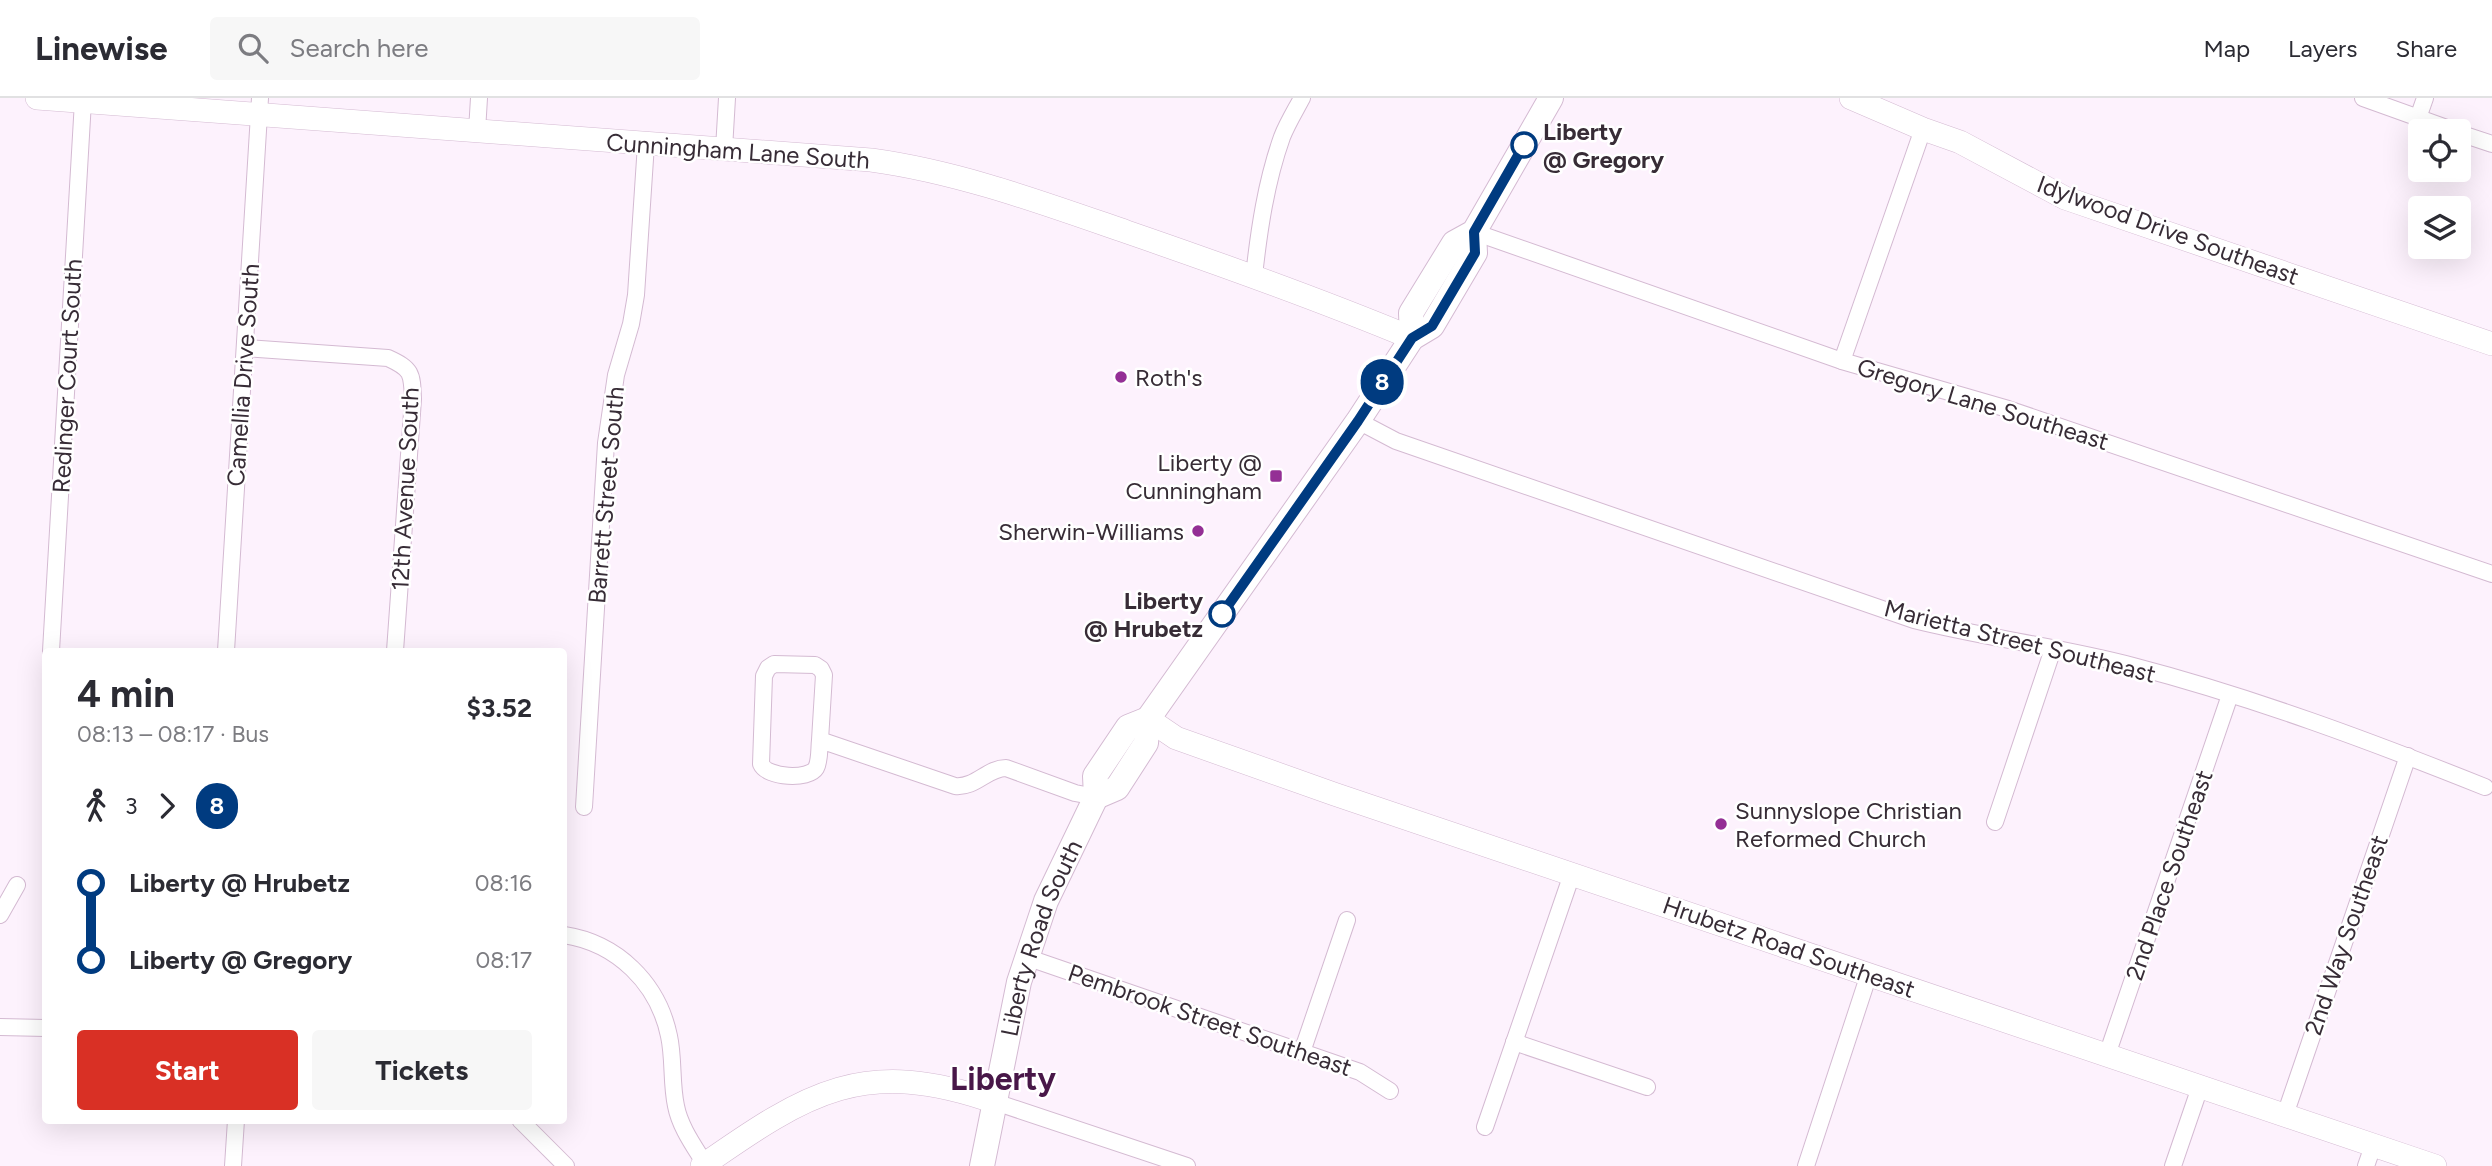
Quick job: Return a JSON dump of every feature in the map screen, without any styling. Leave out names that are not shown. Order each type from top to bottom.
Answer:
[{"type":"main road","name":"Liberty Road South","points":[[982,1166],[1026,957],[1057,875],[1096,797],[1117,788],[1146,743],[1148,719],[1358,421],[1412,338],[1432,326],[1475,253],[1474,232],[1551,98]]},
{"type":"street","name":"Cunningham Lane South","points":[[37,98],[83,102],[259,106],[477,131],[871,160],[941,173],[1059,209],[1254,276],[1412,338]]},
{"type":"street","points":[[477,131],[479,98]]},
{"type":"street","points":[[724,149],[727,98]]},
{"type":"street","points":[[1254,276],[1259,230],[1269,183],[1282,135],[1301,98]]},
{"type":"street","name":"Idylwood Drive Southeast","points":[[1851,98],[1973,148],[2065,198],[2492,344]]},
{"type":"street","points":[[2362,98],[2418,118],[2425,98]]},
{"type":"street","name":"Redinger Court South","points":[[51,648],[83,102]]},
{"type":"street","name":"Camellia Drive South","points":[[226,648],[259,106]]},
{"type":"street","points":[[1842,361],[1923,129]]},
{"type":"street","points":[[2471,137],[2492,144]]},
{"type":"street","name":"Barrett Street South","points":[[584,807],[606,443],[616,375],[631,324],[636,295],[646,144]]},
{"type":"street","name":"Gregory Lane Southeast","points":[[1474,232],[1842,361],[2008,409],[2492,574]]},
{"type":"street","name":"12th Avenue South","points":[[245,348],[388,358],[404,365],[412,376],[413,399],[396,648]]},
{"type":"street","name":"Marietta Street Southeast","points":[[1358,421],[1396,441],[1914,620],[1970,634],[2132,666],[2230,695],[2408,756],[2485,787]]},
{"type":"street","points":[[1996,822],[2053,649]]},
{"type":"street","points":[[774,664],[815,665],[821,669],[824,675],[820,740],[818,766],[813,772],[805,775],[771,774],[764,771],[761,764],[764,676],[774,664]]},
{"type":"street","name":"2nd Place Southeast","points":[[2108,1055],[2230,695]]},
{"type":"street","name":"Hrubetz Road Southeast","points":[[1148,719],[1176,738],[2284,1115],[2369,1156],[2435,1166]]},
{"type":"street","points":[[820,740],[955,786],[975,783],[997,768],[1006,768],[1075,793],[1096,797]]},
{"type":"street","name":"2nd Way Southeast","points":[[2284,1115],[2408,756]]},
{"type":"street","points":[[1485,1127],[1572,874]]},
{"type":"street","points":[[0,915],[17,885]]},
{"type":"street","points":[[1302,1052],[1347,920]]},
{"type":"street","points":[[567,935],[581,937],[606,948],[631,965],[656,1000],[669,1036],[676,1107],[684,1129],[704,1165],[751,1131],[803,1101],[855,1084],[884,1081],[918,1082],[958,1089],[1186,1166]]},
{"type":"street","name":"Pembrook Street Southeast","points":[[1026,957],[1360,1072],[1390,1091]]},
{"type":"street","points":[[1806,1166],[1869,974]]},
{"type":"street","points":[[0,1027],[42,1028]]},
{"type":"street","points":[[1514,1042],[1647,1087]]},
{"type":"street","points":[[2173,1166],[2200,1087]]},
{"type":"street","points":[[233,1166],[236,1124]]},
{"type":"street","points":[[524,1124],[566,1166]]},
{"type":"bus line","name":"8","points":[[1222,614],[1358,421],[1412,338],[1432,326],[1475,253],[1474,232],[1524,145]]},
{"type":"place","name":"Liberty @ Gregory","points":[[1524,145]]},
{"type":"place","name":"Roth's","points":[[1121,377]]},
{"type":"place","name":"Liberty @ Cunningham","points":[[1276,476]]},
{"type":"place","name":"Sherwin-Williams","points":[[1198,531]]},
{"type":"place","name":"Liberty @ Hrubetz","points":[[1222,614]]},
{"type":"place","name":"Sunnyslope Christian Reformed Church","points":[[1721,824]]},
{"type":"district","name":"Liberty","points":[[1003,1079]]}]
